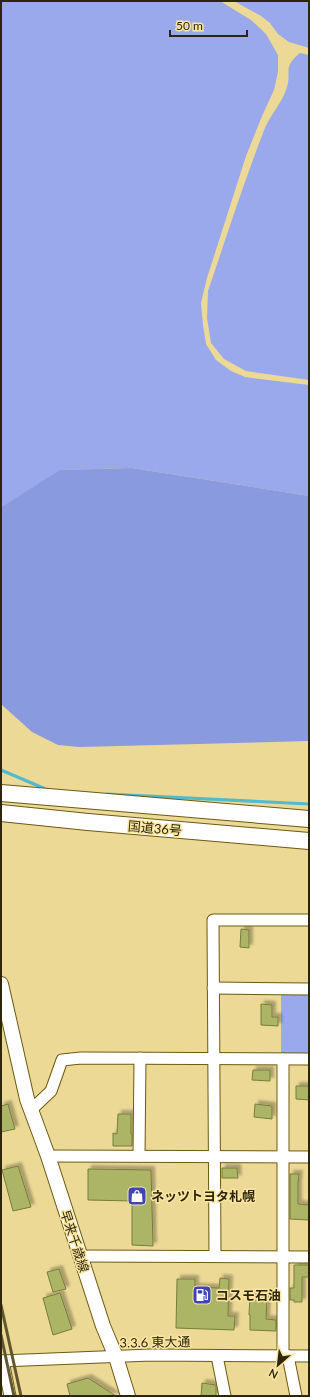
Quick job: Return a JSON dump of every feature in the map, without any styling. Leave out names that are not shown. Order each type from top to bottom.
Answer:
[{"type":"highway","name":"国道36号","points":[[1,793],[309,819]]},
{"type":"highway","name":"国道36号","points":[[1,813],[104,824],[309,841]]},
{"type":"main road","name":"早来千歳線","points":[[1,984],[24,1087]]},
{"type":"main road","name":"早来千歳線","points":[[1,1020],[48,1156],[103,1326],[116,1357],[128,1396]]},
{"type":"street","points":[[215,1256],[213,920],[309,920]]},
{"type":"street","points":[[213,988],[309,989]]},
{"type":"street","points":[[31,1110],[51,1091],[62,1060],[81,1058],[309,1059]]},
{"type":"street","points":[[139,1156],[140,1058]]},
{"type":"street","points":[[284,1059],[282,1157],[285,1356],[296,1396]]},
{"type":"street","points":[[48,1156],[309,1157]]},
{"type":"street","points":[[80,1256],[309,1257]]},
{"type":"street","name":"3.3.6 東大通","points":[[2,1361],[151,1355],[309,1356]]},
{"type":"street","points":[[217,1356],[225,1396]]},
{"type":"street","points":[[2,1361],[10,1396]]},
{"type":"shaded area","points":[[1,1],[220,1],[251,20],[266,34],[278,55],[278,72],[274,90],[246,156],[207,278],[201,303],[203,325],[206,344],[216,360],[231,371],[245,377],[309,385],[309,496],[132,468],[61,470],[1,507]]},
{"type":"shaded area","points":[[234,1],[309,1],[309,48],[289,42],[278,34],[270,23],[261,16]]},
{"type":"shaded area","points":[[300,53],[309,55],[309,380],[246,371],[224,359],[211,343],[207,318],[208,291],[242,192],[265,127],[286,90],[288,84],[289,67],[294,58]]},
{"type":"shaded area","points":[[132,468],[309,496],[309,741],[79,747],[58,745],[32,732],[1,704],[1,507],[60,470]]},
{"type":"shaded area","points":[[309,994],[309,1055],[281,1055],[281,995]]},
{"type":"building","points":[[241,929],[249,930],[249,948],[240,947]]},
{"type":"building","points":[[261,1004],[272,1005],[272,1017],[278,1017],[278,1026],[261,1025]]},
{"type":"building","points":[[253,1070],[270,1070],[270,1081],[252,1080]]},
{"type":"building","points":[[296,1086],[309,1086],[309,1100],[296,1099]]},
{"type":"building","points":[[8,1104],[15,1129],[1,1132],[1,1106]]},
{"type":"building","points":[[255,1104],[272,1106],[272,1119],[254,1117]]},
{"type":"building","points":[[118,1114],[131,1114],[132,1146],[113,1146],[113,1133],[117,1134]]},
{"type":"building","points":[[18,1166],[31,1207],[13,1211],[2,1170]]},
{"type":"building","points":[[222,1168],[237,1168],[238,1178],[222,1178]]},
{"type":"building","points":[[88,1169],[151,1170],[153,1246],[132,1245],[132,1201],[88,1200]]},
{"type":"building","points":[[290,1174],[299,1174],[298,1204],[309,1205],[309,1220],[290,1219]]},
{"type":"building","points":[[294,1265],[309,1265],[309,1277],[302,1277],[302,1302],[294,1302],[294,1300],[290,1300],[290,1288],[294,1288]]},
{"type":"building","points":[[59,1269],[66,1289],[53,1292],[47,1272]]},
{"type":"building","points":[[220,1278],[229,1279],[228,1316],[235,1316],[234,1330],[176,1328],[177,1279],[195,1279],[195,1287],[219,1288]]},
{"type":"building","points":[[60,1293],[72,1329],[53,1335],[43,1298]]},
{"type":"building","points":[[250,1295],[267,1296],[266,1319],[276,1320],[276,1331],[250,1330]]},
{"type":"building","points":[[88,1378],[116,1396],[70,1396],[67,1384]]},
{"type":"building","points":[[202,1383],[216,1385],[216,1396],[201,1396]]},
{"type":"waterway","points":[[1,770],[48,790]]},
{"type":"waterway","points":[[107,794],[309,804]]},
{"type":"railway","points":[[1,1305],[21,1396]]},
{"type":"railway","points":[[1,1335],[14,1396]]},
{"type":"place","name":"ネッツトヨタ札幌","points":[[137,1196]]},
{"type":"place","name":"コスモ石油","points":[[202,1295]]}]
